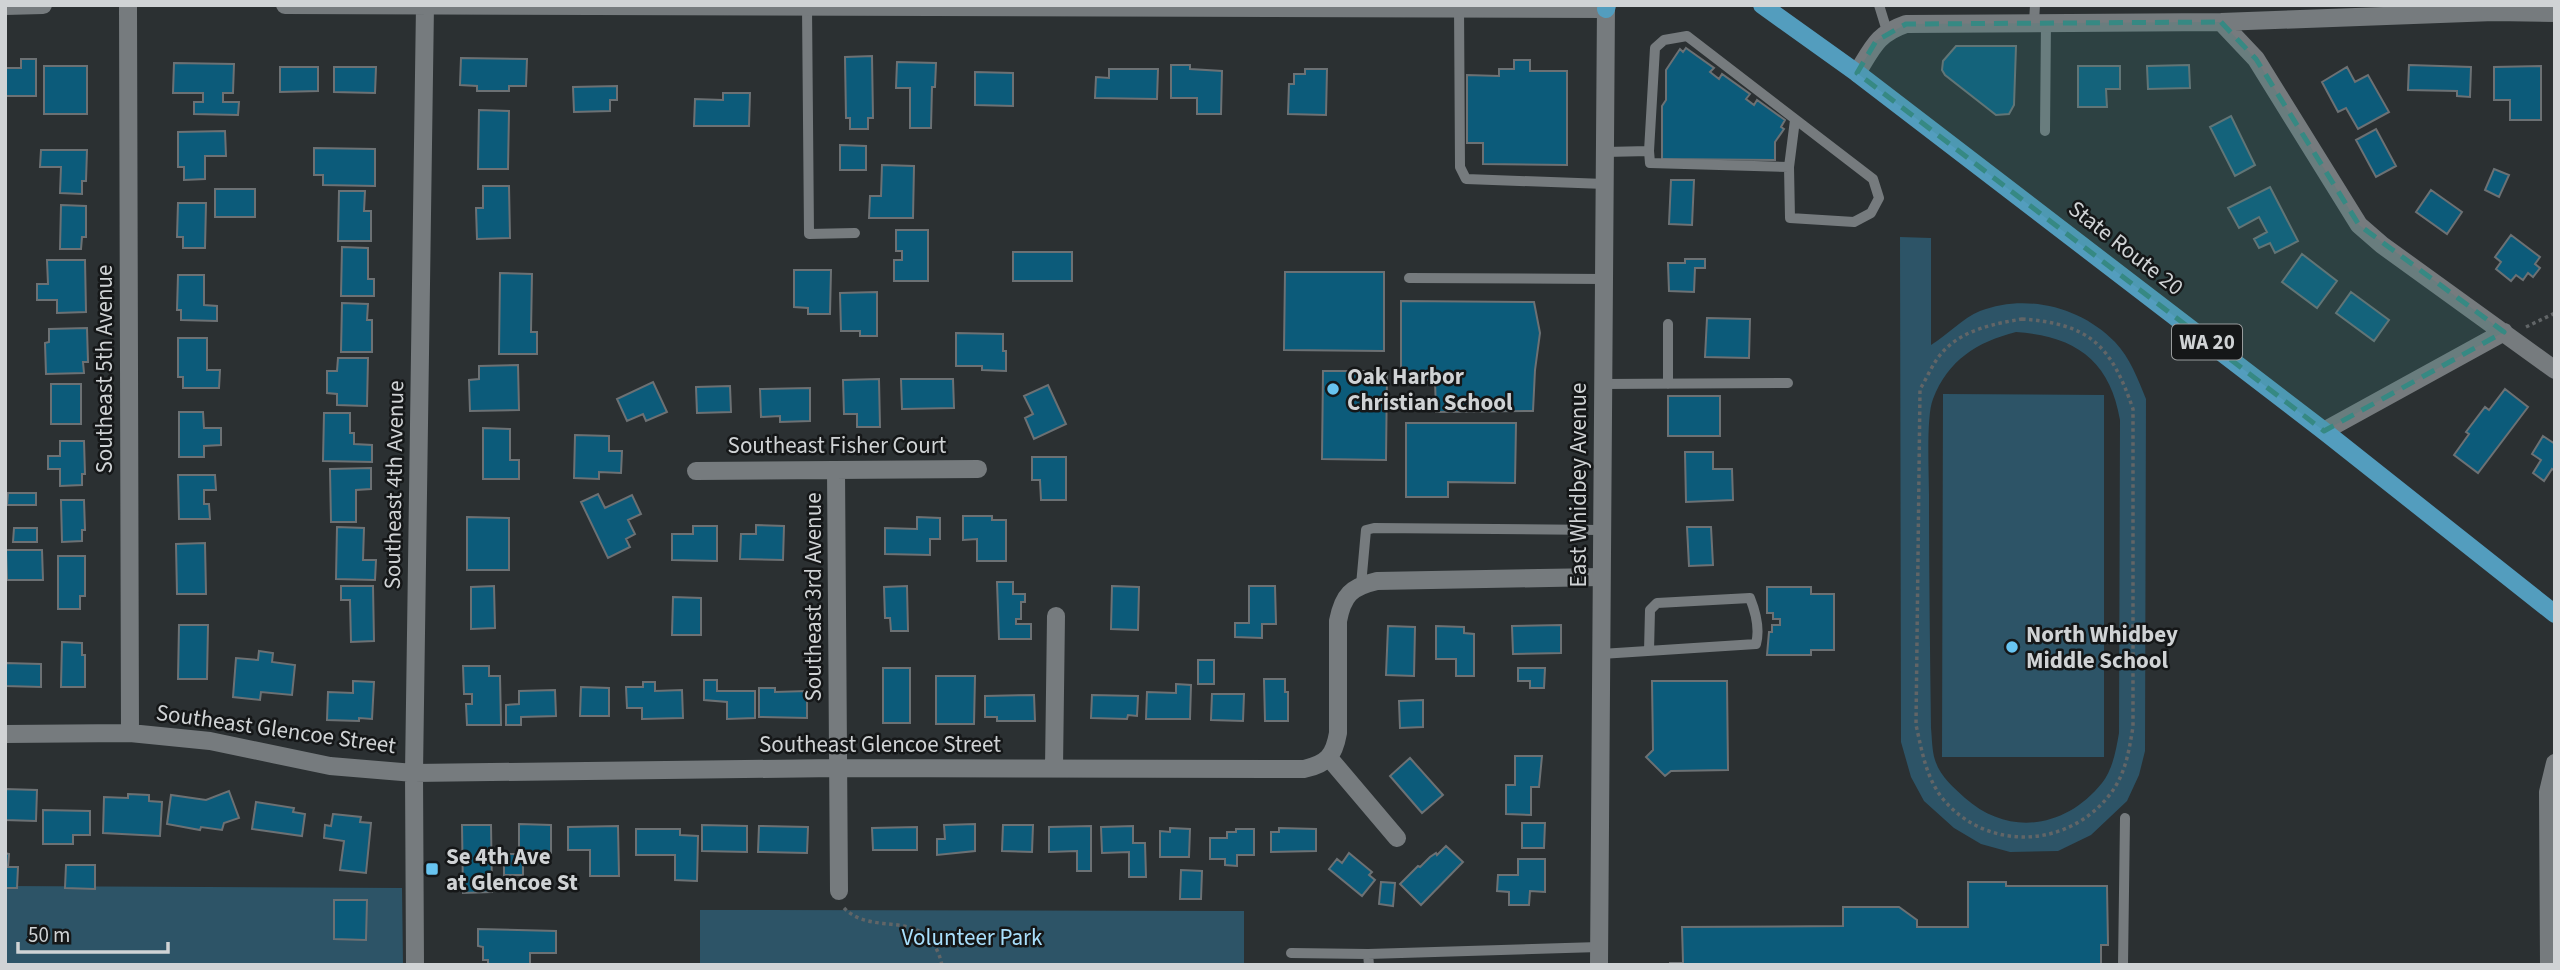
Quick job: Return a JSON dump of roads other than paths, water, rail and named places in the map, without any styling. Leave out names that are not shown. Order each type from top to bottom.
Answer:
[{"type":"main road","name":"State Route 20","points":[[1762,5],[1857,73],[2324,431],[2555,614]]},
{"type":"street","points":[[5,6],[43,5]]},
{"type":"street","name":"Southeast 5th Avenue","points":[[128,5],[130,733]]},
{"type":"street","points":[[285,5],[1606,7]]},
{"type":"street","name":"Southeast 4th Avenue","points":[[415,965],[414,773],[425,6]]},
{"type":"street","name":"East Whidbey Avenue","points":[[1599,956],[1606,7]]},
{"type":"street","points":[[1857,73],[1876,41],[1887,31],[1906,24],[2038,16],[2316,12],[2555,13]]},
{"type":"street","points":[[2221,13],[2256,59],[2358,225],[2555,370]]},
{"type":"street","points":[[2324,431],[2504,332]]},
{"type":"street","name":"Southeast Fisher Court","points":[[696,471],[978,469]]},
{"type":"street","name":"Southeast 3rd Avenue","points":[[836,470],[839,891]]},
{"type":"street","points":[[1397,838],[1329,760],[1335,749],[1338,733],[1338,621],[1341,606],[1349,593],[1361,585],[1377,581],[1601,577]]},
{"type":"street","points":[[1054,768],[1056,616]]},
{"type":"street","name":"Southeast Glencoe Street","points":[[5,734],[130,733],[210,741],[330,766],[414,773],[838,768],[1304,769],[1329,760]]},
{"type":"street","points":[[2549,965],[2552,895],[2548,792],[2555,763]]},
{"type":"lane","points":[[1879,5],[1887,31]]},
{"type":"lane","points":[[807,7],[809,234],[855,233]]},
{"type":"lane","points":[[1460,7],[1460,167],[1466,179],[1605,184]]},
{"type":"lane","points":[[2038,16],[2045,131]]},
{"type":"lane","points":[[1789,167],[1650,163],[1655,48],[1664,40],[1688,36],[1873,179],[1879,198],[1871,213],[1854,222],[1790,218],[1789,167],[1795,120]]},
{"type":"lane","points":[[1605,152],[1649,151]]},
{"type":"lane","points":[[1409,278],[1604,279]]},
{"type":"lane","points":[[1668,324],[1668,384]]},
{"type":"lane","points":[[1603,384],[1788,383]]},
{"type":"lane","points":[[1361,585],[1366,530],[1374,528],[1602,530]]},
{"type":"lane","points":[[1601,654],[1756,645],[1756,613],[1750,598],[1657,603],[1650,610],[1649,651]]},
{"type":"lane","points":[[2123,965],[2125,818]]},
{"type":"lane","points":[[1291,953],[1368,960],[1599,956]]},
{"type":"place","name":"Oak Harbor Christian School","points":[[1333,389]]},
{"type":"place","name":"North Whidbey Middle School","points":[[2012,647]]},
{"type":"place","name":"Se 4th Ave at Glencoe St","points":[[432,869]]},
{"type":"park label","name":"Volunteer Park","points":[[972,937]]}]
